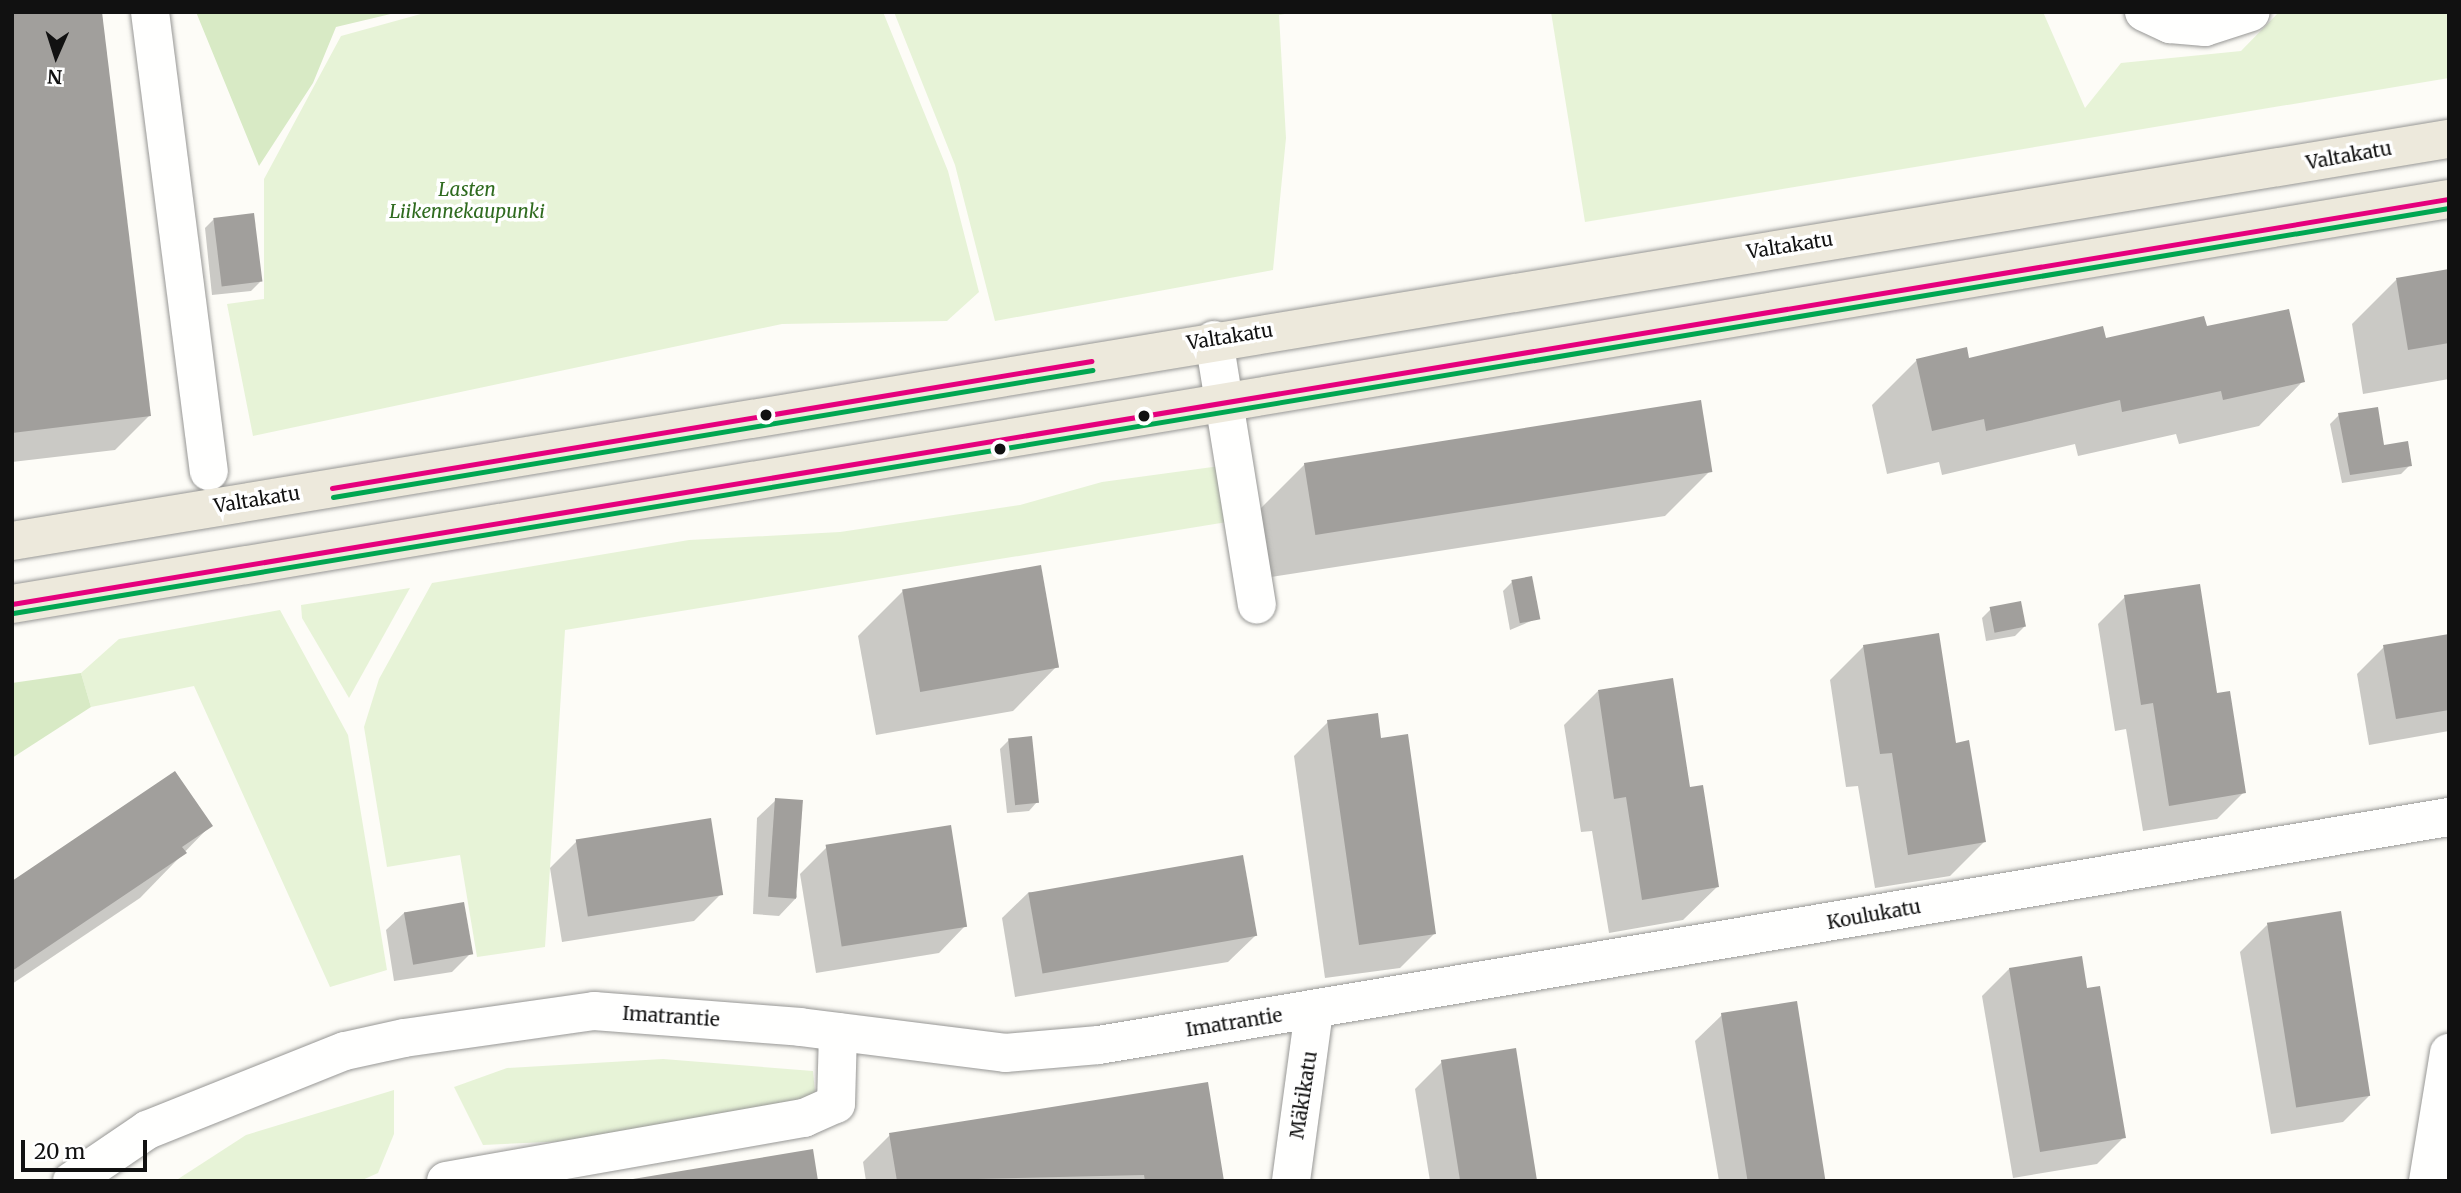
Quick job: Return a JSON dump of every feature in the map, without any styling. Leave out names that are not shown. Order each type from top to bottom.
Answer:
[{"type":"main road","name":"Valtakatu","points":[[12,541],[1214,340],[2449,139]]},
{"type":"main road","points":[[12,604],[2449,199]]},
{"type":"street","points":[[150,12],[209,471]]},
{"type":"street","points":[[2144,12],[2169,24],[2205,27],[2250,12]]},
{"type":"street","points":[[1214,340],[1257,605]]},
{"type":"street","name":"Koulukatu","points":[[1307,1011],[2449,817]]},
{"type":"street","name":"Imatrantie","points":[[72,1181],[147,1130],[345,1051],[404,1038],[594,1011],[838,1032],[1005,1053],[1307,1011]]},
{"type":"street","name":"Mäkikatu","points":[[1291,1181],[1307,1011]]},
{"type":"street","points":[[446,1181],[804,1118],[836,1104],[838,1032]]},
{"type":"street","points":[[2428,1181],[2449,1053]]},
{"type":"green space","points":[[196,12],[399,12],[336,27],[313,83],[259,166]]},
{"type":"green space","name":"Lasten Liikennekaupunki","points":[[428,12],[883,12],[948,171],[979,292],[947,321],[782,324],[253,436],[227,304],[264,299],[264,179],[341,36]]},
{"type":"green space","points":[[894,12],[1296,12],[1279,15],[1286,138],[1273,270],[995,321],[955,165]]},
{"type":"green space","points":[[1551,12],[2043,12],[2085,108],[2121,63],[2241,51],[2279,12],[2449,12],[2449,78],[1585,222]]},
{"type":"green space","points":[[1220,466],[1227,522],[565,630],[545,947],[477,957],[460,855],[387,867],[364,727],[379,679],[432,583],[689,540],[840,532],[1020,505],[1102,482]]},
{"type":"green space","points":[[410,588],[349,698],[302,618],[301,605]]},
{"type":"green space","points":[[280,610],[348,735],[387,970],[330,987],[194,686],[91,707],[81,673],[119,639]]},
{"type":"green space","points":[[81,673],[91,707],[12,758],[12,683]]},
{"type":"green space","points":[[663,1059],[813,1071],[816,1102],[633,1138],[483,1145],[454,1087],[507,1068]]},
{"type":"green space","points":[[394,1090],[394,1134],[378,1173],[360,1181],[175,1181],[246,1135]]},
{"type":"building","points":[[12,12],[102,12],[151,416],[12,433]]},
{"type":"building","points":[[254,213],[262,281],[222,286],[213,218]]},
{"type":"building","points":[[2449,269],[2449,343],[2408,350],[2396,278]]},
{"type":"building","points":[[2289,309],[2305,382],[2223,400],[2221,391],[2122,412],[2120,400],[1986,431],[1984,419],[1932,431],[1916,359],[1967,347],[1969,358],[2103,326],[2106,338],[2204,316],[2207,326]]},
{"type":"building","points":[[1701,400],[1712,472],[1315,535],[1304,463]]},
{"type":"building","points":[[2378,407],[2384,445],[2408,441],[2412,466],[2350,475],[2338,413]]},
{"type":"building","points":[[1041,565],[1059,667],[920,692],[902,589]]},
{"type":"building","points":[[1532,576],[1540,619],[1520,623],[1511,580]]},
{"type":"building","points":[[2200,584],[2217,693],[2230,691],[2246,793],[2169,806],[2153,703],[2141,705],[2124,595]]},
{"type":"building","points":[[2021,601],[2026,627],[1995,633],[1990,607]]},
{"type":"building","points":[[1939,633],[1956,743],[1969,740],[1986,842],[1908,855],[1892,753],[1880,754],[1863,645]]},
{"type":"building","points":[[2449,634],[2449,710],[2396,719],[2383,645]]},
{"type":"building","points":[[1673,678],[1690,787],[1703,785],[1719,887],[1642,900],[1626,797],[1614,799],[1598,690]]},
{"type":"building","points":[[1378,713],[1381,738],[1408,734],[1436,934],[1359,945],[1327,720]]},
{"type":"building","points":[[1032,736],[1039,803],[1015,805],[1008,739]]},
{"type":"building","points":[[175,771],[213,826],[182,847],[187,853],[12,971],[12,881]]},
{"type":"building","points":[[775,798],[803,800],[796,899],[768,897]]},
{"type":"building","points":[[711,818],[723,895],[588,916],[576,839]]},
{"type":"building","points":[[951,825],[967,927],[842,947],[826,845]]},
{"type":"building","points":[[1243,855],[1257,936],[1043,974],[1028,893]]},
{"type":"building","points":[[464,902],[473,954],[413,965],[404,913]]},
{"type":"building","points":[[2341,911],[2370,1096],[2296,1107],[2267,923]]},
{"type":"building","points":[[2082,956],[2087,988],[2100,986],[2126,1138],[2040,1152],[2009,968]]},
{"type":"building","points":[[1797,1001],[1825,1181],[1748,1181],[1721,1013]]},
{"type":"building","points":[[1516,1048],[1537,1181],[1460,1181],[1441,1060]]},
{"type":"building","points":[[1208,1082],[1224,1181],[1145,1181],[1144,1175],[897,1181],[889,1133]]},
{"type":"building","points":[[813,1149],[818,1181],[633,1181],[633,1179]]},
{"type":"transit line","points":[[12,604],[2449,199]]},
{"type":"transit line","points":[[13,613],[2449,208]]},
{"type":"transit line","points":[[332,488],[1091,361]]},
{"type":"transit line","points":[[333,497],[1092,370]]}]
